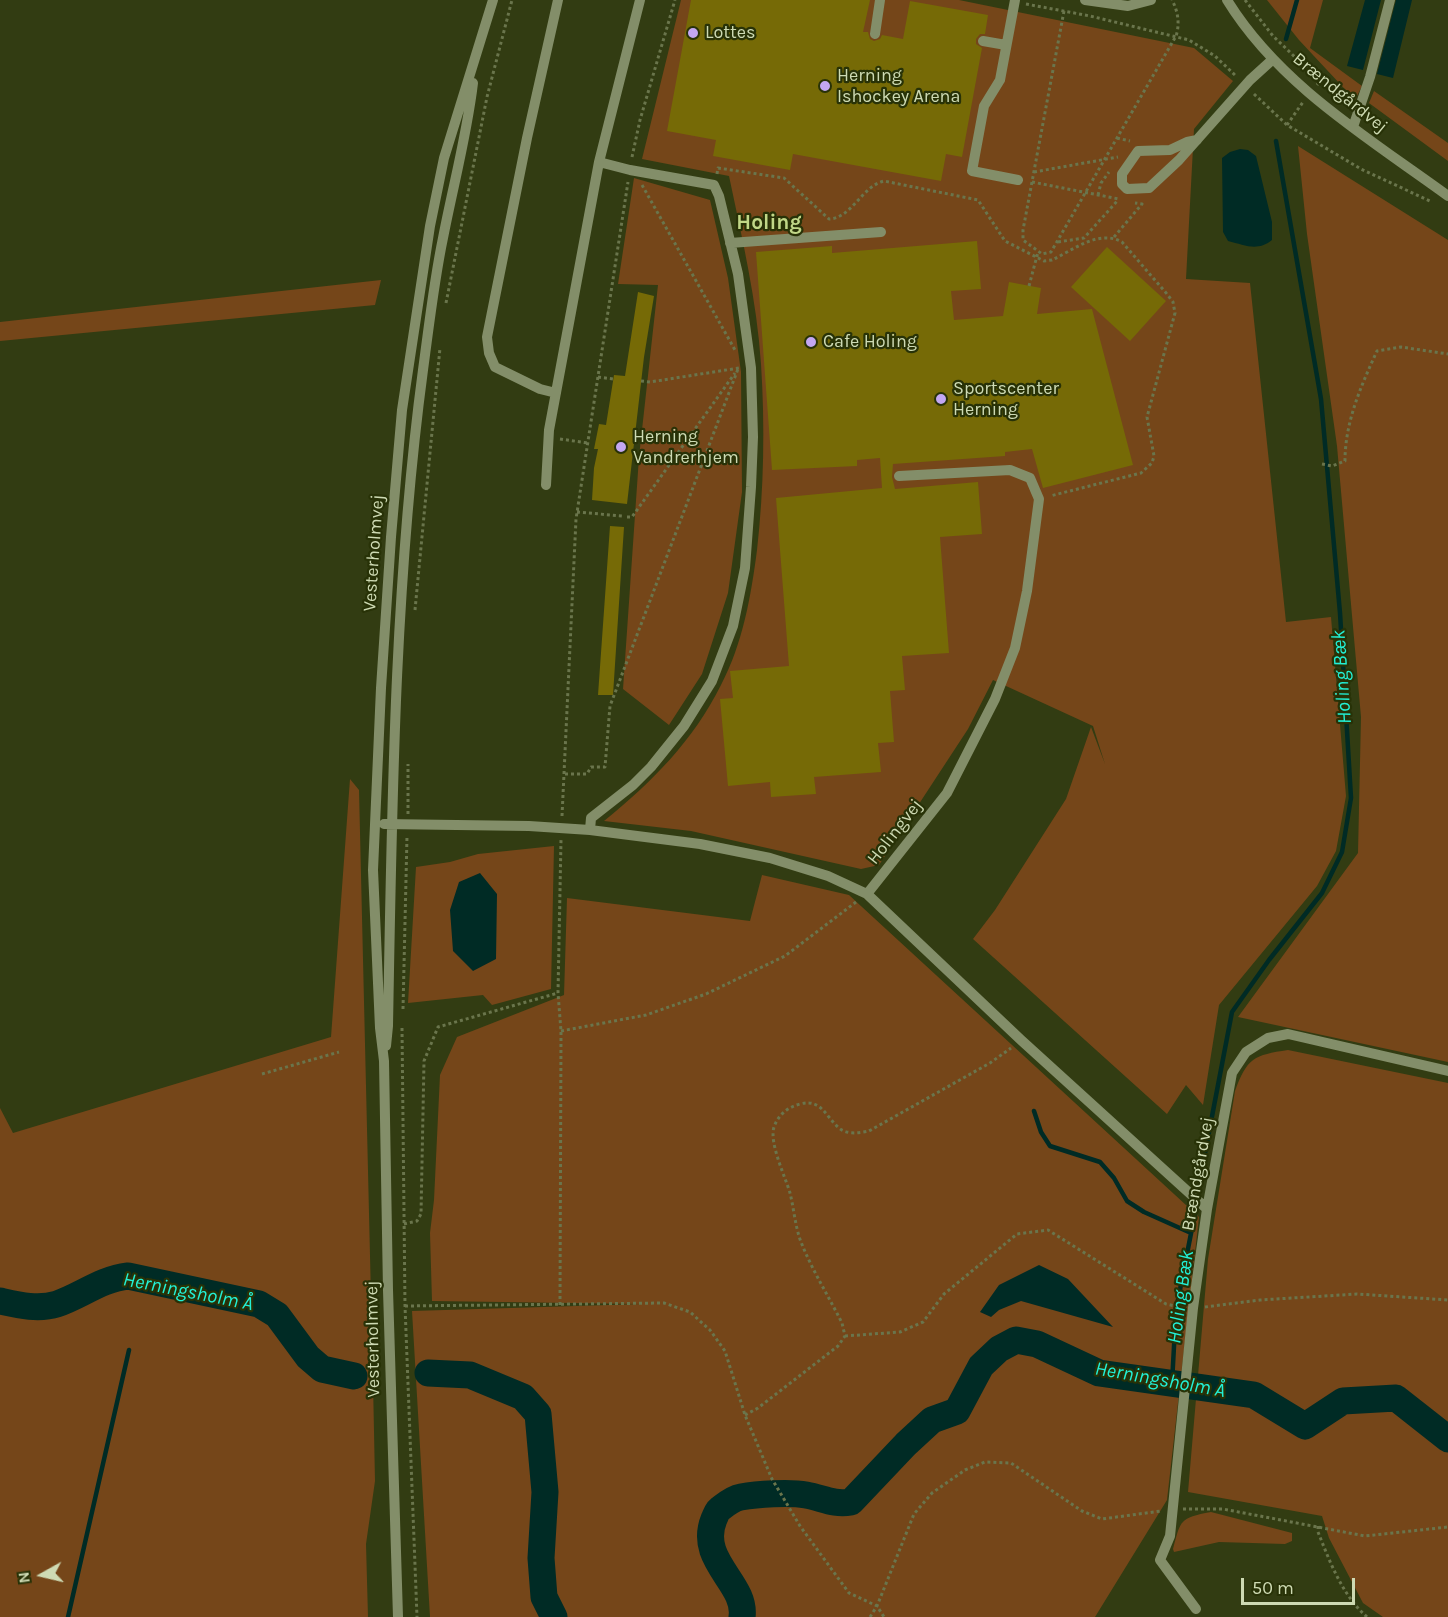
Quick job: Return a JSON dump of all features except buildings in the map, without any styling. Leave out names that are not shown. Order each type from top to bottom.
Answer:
[{"type":"street","name":"Vesterholmvej","points":[[398,1617],[384,1061],[380,1028],[375,917],[375,823],[381,688],[402,410],[415,314],[444,158],[494,0]]},
{"type":"street","points":[[556,393],[540,389],[495,367],[489,353],[487,337],[525,147],[558,0]]},
{"type":"street","points":[[546,485],[548,437],[599,162],[640,0]]},
{"type":"street","points":[[875,34],[880,0]]},
{"type":"street","points":[[1085,0],[1128,6],[1151,0]]},
{"type":"street","name":"Brændgårdvej","points":[[1227,0],[1272,60],[1310,94],[1448,196]]},
{"type":"street","points":[[1353,127],[1370,76],[1390,0]]},
{"type":"street","points":[[1015,1],[1000,80],[984,106],[972,171],[1018,180]]},
{"type":"street","points":[[983,41],[1006,45]]},
{"type":"street","name":"Vesterholmvej","points":[[384,1061],[388,1026],[391,824],[401,594],[412,469],[423,370],[442,241],[471,99],[477,55]]},
{"type":"street","points":[[1197,140],[1170,150],[1138,151],[1122,174],[1122,184],[1127,189],[1149,188],[1197,140],[1246,85],[1272,60]]},
{"type":"street","points":[[590,830],[591,818],[651,767],[684,726],[712,681],[733,626],[745,568],[753,437],[751,368],[738,274],[720,196],[714,185],[599,162]]},
{"type":"street","points":[[730,243],[881,232]]},
{"type":"street","points":[[899,476],[1010,470],[1030,478],[1039,499]]},
{"type":"street","name":"Holingvej","points":[[867,894],[948,793],[995,699],[1014,648],[1027,591],[1039,499]]},
{"type":"street","points":[[375,823],[561,828],[700,844],[770,858],[828,876],[867,894],[1021,1040],[1207,1209]]},
{"type":"street","name":"Brændgårdvej","points":[[1196,1609],[1160,1560],[1170,1536],[1193,1308],[1207,1209],[1232,1073],[1246,1052],[1268,1038],[1288,1034],[1448,1071]]},
{"type":"path","points":[[445,312],[487,97],[512,0]]},
{"type":"path","points":[[560,1305],[561,1031],[558,993],[561,828],[577,512],[630,170],[640,120],[675,0]]},
{"type":"path","points":[[1064,11],[1023,230],[1023,240],[1042,254],[1051,252],[1057,243],[1176,36],[1179,28],[1178,16],[1172,0]]},
{"type":"path","points":[[1245,0],[1273,36],[1320,81],[1287,125]]},
{"type":"path","points":[[1015,1],[1190,40],[1215,56],[1287,125],[1361,169],[1438,205]]},
{"type":"path","points":[[1035,172],[1118,157],[1129,164]]},
{"type":"path","points":[[714,185],[718,168],[784,178],[829,219],[841,216],[875,183],[884,181],[978,200],[1005,241],[1044,261],[1052,260],[1106,236],[1122,242],[1167,294],[1173,302],[1176,313],[1148,417],[1154,456],[1152,463],[1141,473],[1039,499]]},
{"type":"path","points":[[565,774],[587,774],[591,767],[605,767],[610,706],[739,368],[735,348],[638,177],[630,170]]},
{"type":"path","points":[[1018,180],[1119,199]]},
{"type":"path","points":[[1057,243],[1084,238],[1127,189]]},
{"type":"path","points":[[1113,237],[1142,204],[1130,202]]},
{"type":"path","points":[[1029,286],[1038,252]]},
{"type":"path","points":[[414,615],[441,342]]},
{"type":"path","points":[[1322,464],[1332,466],[1346,461],[1346,439],[1361,385],[1377,351],[1401,347],[1448,354]]},
{"type":"path","points":[[627,517],[632,517],[739,368]]},
{"type":"path","points":[[641,381],[650,382],[751,368]]},
{"type":"path","points":[[598,377],[613,380]]},
{"type":"path","points":[[548,437],[588,443]]},
{"type":"path","points":[[577,512],[622,516]]},
{"type":"path","points":[[402,1016],[408,762]]},
{"type":"path","points":[[561,1031],[646,1015],[706,994],[785,956],[867,894]]},
{"type":"path","points":[[404,1224],[417,1221],[421,1214],[424,1061],[438,1027],[558,993]]},
{"type":"path","points":[[402,1027],[405,1306],[417,1617]]},
{"type":"path","points":[[745,1415],[758,1408],[838,1346],[845,1336],[842,1323],[801,1241],[790,1192],[774,1145],[773,1129],[780,1115],[790,1107],[802,1102],[815,1104],[824,1109],[840,1130],[856,1134],[869,1131],[990,1063],[1021,1040]]},
{"type":"path","points":[[262,1074],[339,1052]]},
{"type":"path","points":[[845,1336],[900,1332],[923,1322],[944,1294],[1017,1234],[1047,1230],[1166,1304],[1180,1307],[1193,1308],[1260,1300],[1357,1294],[1448,1300]]},
{"type":"path","points":[[405,1306],[664,1303],[690,1312],[710,1330],[725,1351],[745,1415],[772,1479],[800,1526],[849,1593],[878,1606],[884,1617]]},
{"type":"path","points":[[870,1617],[878,1606],[914,1514],[932,1493],[965,1470],[985,1462],[1011,1463],[1082,1511],[1102,1519],[1173,1510],[1223,1509],[1365,1536],[1448,1527]]},
{"type":"path","points":[[1318,1526],[1318,1532],[1341,1584],[1354,1605],[1367,1617]]},
{"type":"shaded area","points":[[681,0],[959,0],[1194,48],[1233,81],[1194,129],[1186,279],[1250,283],[1286,622],[1331,617],[1346,796],[1336,851],[1317,886],[1219,1005],[1203,1105],[1186,1085],[1167,1114],[973,939],[995,910],[1066,799],[1091,727],[1105,764],[1093,726],[993,680],[968,729],[879,865],[861,869],[691,831],[604,821],[655,776],[698,724],[710,705],[735,653],[745,619],[757,550],[763,434],[759,340],[729,176],[642,159]]},
{"type":"shaded area","points":[[1267,0],[1323,0],[1310,48],[1362,86],[1355,100],[1299,40]]},
{"type":"shaded area","points":[[1374,91],[1448,143],[1448,161],[1369,103]]},
{"type":"shaded area","points":[[1298,146],[1448,240],[1448,1062],[1238,1017],[1358,853],[1361,717],[1337,446],[1307,234]]},
{"type":"shaded area","points":[[634,178],[710,200],[728,278],[741,372],[742,492],[728,593],[702,674],[669,725],[623,689],[639,457],[658,285],[618,284]]},
{"type":"shaded area","points":[[381,280],[375,305],[0,341],[0,322]]},
{"type":"shaded area","points":[[350,779],[359,790],[373,1382],[375,1481],[366,1544],[368,1617],[0,1617],[0,1108],[13,1133],[331,1037]]},
{"type":"shaded area","points":[[554,846],[551,989],[492,1005],[483,995],[408,1003],[416,867],[450,862],[478,854]]},
{"type":"shaded area","points":[[762,875],[849,895],[1199,1217],[1167,1500],[1095,1617],[430,1617],[412,1311],[642,1304],[432,1301],[430,1233],[434,1200],[440,1075],[457,1037],[564,995],[567,898],[750,921]]},
{"type":"shaded area","points":[[1288,1050],[1448,1083],[1448,1617],[1383,1617],[1363,1603],[1329,1538],[1322,1516],[1188,1492],[1208,1259],[1235,1091],[1244,1071],[1253,1060],[1259,1056]]},
{"type":"shaded area","points":[[1211,1512],[1292,1533],[1292,1541],[1285,1544],[1219,1542],[1174,1552],[1178,1532],[1183,1522],[1193,1516]]},
{"type":"water","points":[[1365,0],[1381,0],[1363,70],[1347,66]]},
{"type":"water","points":[[1396,0],[1412,0],[1393,78],[1377,74]]},
{"type":"water","points":[[1240,149],[1248,150],[1256,156],[1272,222],[1272,240],[1256,247],[1228,241],[1223,232],[1222,158]]},
{"type":"water","points":[[480,873],[497,894],[496,959],[473,971],[453,951],[450,910],[459,882]]},
{"type":"water","points":[[1039,1265],[1068,1279],[1113,1327],[1021,1301],[999,1310],[991,1317],[980,1312],[999,1285]]},
{"type":"waterway","name":"Holing Bæk","points":[[1286,39],[1297,0]]},
{"type":"waterway","name":"Holing Bæk","points":[[1200,1179],[1232,1012],[1269,960],[1322,893],[1342,852],[1351,798],[1340,613],[1321,399],[1276,141]]},
{"type":"waterway","points":[[1034,1111],[1041,1132],[1050,1146],[1100,1162],[1114,1178],[1127,1201],[1144,1212],[1191,1233]]},
{"type":"waterway","name":"Holing Bæk","points":[[1172,1383],[1176,1310],[1195,1213]]},
{"type":"waterway","name":"Herningsholm Å","points":[[0,1301],[28,1306],[50,1306],[66,1301],[100,1284],[128,1276],[259,1304],[277,1315],[308,1357],[322,1369],[354,1376]]},
{"type":"waterway","name":"Herningsholm Å","points":[[742,1617],[742,1605],[737,1593],[717,1560],[712,1547],[711,1534],[718,1510],[739,1498],[764,1494],[799,1494],[833,1502],[851,1502],[932,1420],[957,1411],[981,1366],[999,1349],[1016,1340],[1037,1344],[1099,1373],[1254,1395],[1305,1426],[1343,1401],[1396,1398],[1448,1439]]},
{"type":"waterway","points":[[68,1617],[129,1350]]},
{"type":"waterway","name":"Herningsholm Å","points":[[428,1373],[470,1375],[523,1397],[538,1414],[545,1492],[541,1558],[544,1597],[554,1617]]},
{"type":"place","name":"Lottes","points":[[693,33]]},
{"type":"place","name":"Herning Ishockey Arena","points":[[825,86]]},
{"type":"place","name":"Cafe Holing","points":[[811,342]]},
{"type":"place","name":"Sportscenter Herning","points":[[941,399]]},
{"type":"place","name":"Herning Vandrerhjem","points":[[621,447]]},
{"type":"district","name":"Holing","points":[[769,223]]}]
